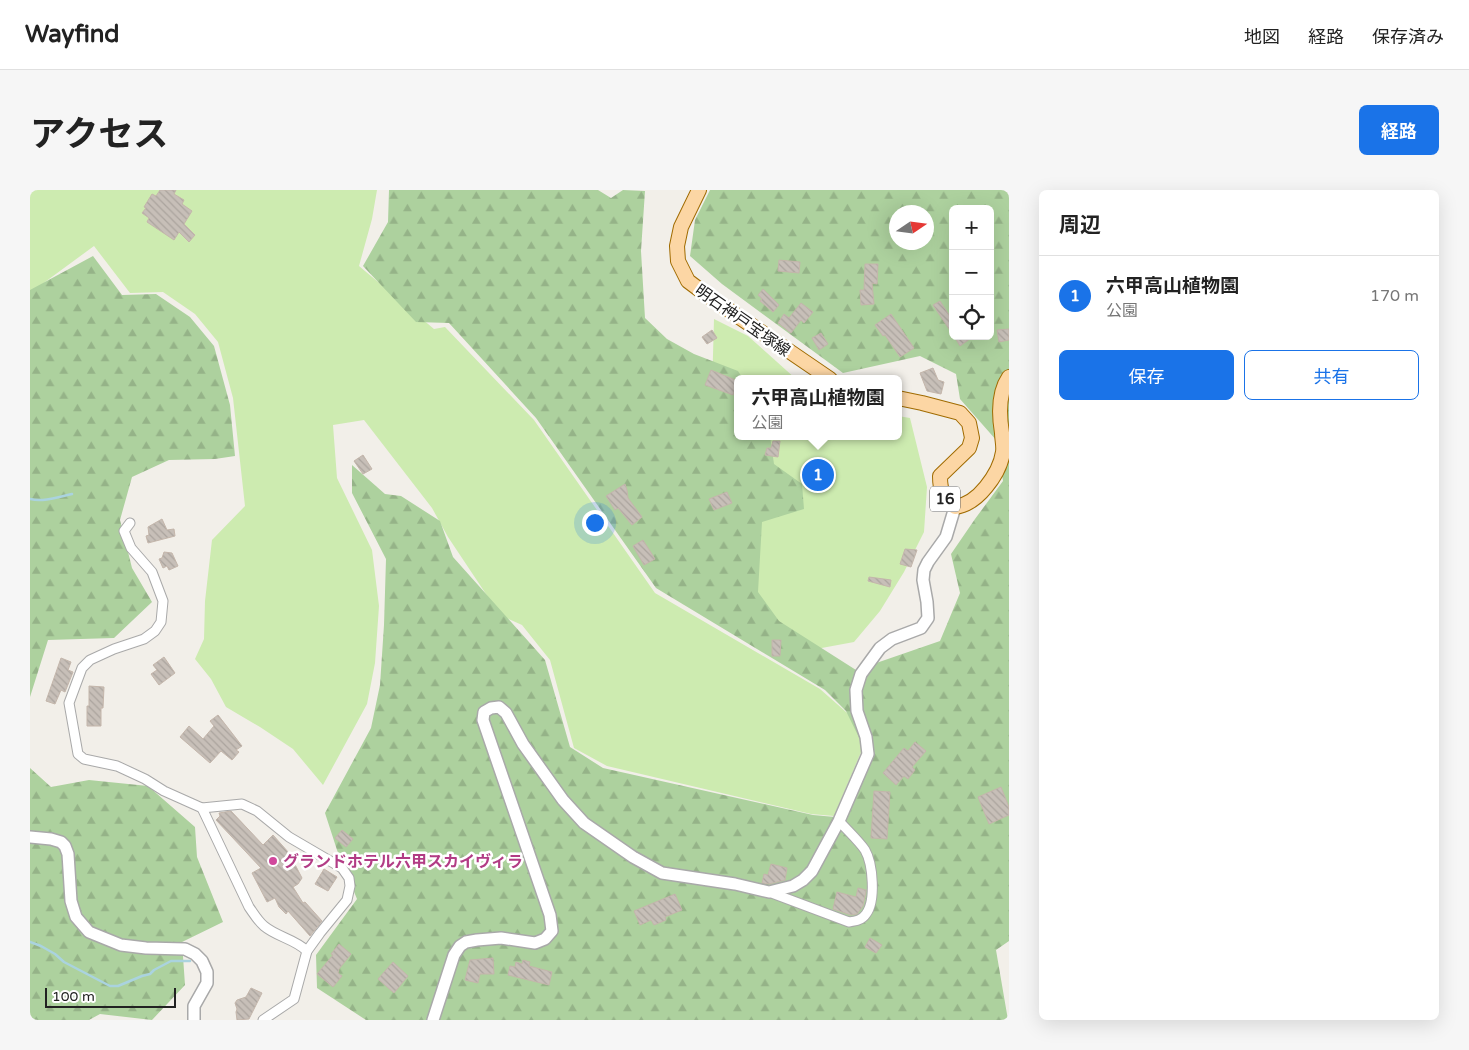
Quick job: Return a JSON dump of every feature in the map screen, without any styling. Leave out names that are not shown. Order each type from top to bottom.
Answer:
[{"type":"main road","name":"明石神戸宝塚線","points":[[699,190],[681,226],[677,246],[678,261],[688,281],[824,375]]},
{"type":"main road","name":"16","points":[[902,399],[960,413],[970,423],[972,438],[969,448],[940,476],[940,489],[946,500],[955,507],[963,506],[978,497],[998,472],[1004,451],[1000,420],[1001,400],[1003,385],[1009,377]]},
{"type":"street","points":[[770,892],[793,886],[808,876],[839,821],[868,754],[866,737],[857,711],[856,690],[861,674],[880,648],[892,639],[920,628],[928,618],[923,580],[924,570],[946,537],[955,507]]},
{"type":"street","points":[[130,523],[124,531],[131,548],[152,572],[163,601],[161,622],[155,631],[144,639],[114,649],[90,660],[82,668],[69,703],[78,754],[84,759],[117,766],[145,779],[164,791],[202,808],[242,804],[257,811],[289,837],[342,868],[349,878],[350,886],[347,900],[307,951],[294,999],[263,1020]]},
{"type":"street","points":[[433,1020],[454,954],[460,946],[466,942],[501,938],[535,943],[545,940],[552,932],[550,915],[483,720],[484,712],[491,708],[498,707],[506,713],[524,744],[563,800],[584,823],[632,857],[662,873],[735,884],[770,892],[849,922],[859,920],[867,914],[872,898],[873,881],[870,864],[865,850],[839,821]]},
{"type":"street","points":[[202,808],[256,918],[266,928],[301,945],[307,951]]},
{"type":"street","points":[[30,837],[51,839],[61,842],[65,846],[68,854],[70,901],[76,917],[88,932],[121,946],[185,949],[195,954],[202,961],[207,972],[207,984],[194,1006],[191,1019]]},
{"type":"green space","points":[[30,190],[377,190],[372,219],[359,266],[434,329],[445,327],[534,420],[655,593],[820,689],[854,719],[861,737],[862,750],[834,816],[811,814],[607,766],[574,748],[550,660],[522,625],[500,615],[448,537],[432,508],[364,420],[333,425],[337,478],[372,550],[379,606],[375,663],[367,704],[323,785],[293,749],[226,707],[211,679],[195,659],[204,639],[205,601],[212,540],[245,506],[233,398],[218,342],[195,314],[163,292],[130,293],[94,246],[30,293]]},
{"type":"green space","points":[[389,190],[598,190],[611,198],[623,190],[645,191],[641,251],[645,318],[667,339],[694,354],[738,371],[740,375],[734,375],[734,440],[771,440],[774,464],[802,484],[804,509],[762,522],[758,592],[779,621],[856,670],[940,641],[960,593],[951,554],[1003,481],[997,441],[960,399],[956,374],[920,356],[843,373],[722,284],[690,256],[695,220],[710,190],[1009,190],[1009,941],[996,950],[1008,1020],[366,1020],[317,988],[316,955],[357,899],[337,850],[325,813],[371,728],[380,685],[386,559],[352,493],[352,465],[385,494],[401,496],[440,521],[453,557],[545,660],[570,747],[603,768],[813,815],[835,817],[869,758],[846,711],[825,690],[656,588],[536,418],[449,323],[416,322],[363,266],[388,222]]},
{"type":"green space","points":[[93,256],[122,295],[156,294],[190,317],[214,346],[230,405],[235,456],[215,459],[169,460],[132,477],[120,520],[132,568],[152,602],[114,638],[48,640],[30,697],[30,290]]},
{"type":"green space","points":[[714,319],[748,336],[792,375],[734,375],[734,440],[902,440],[902,417],[910,418],[927,487],[924,532],[904,572],[880,611],[854,642],[800,652],[750,640],[710,461]]},
{"type":"green space","points":[[30,768],[51,787],[89,780],[148,786],[195,827],[197,857],[223,922],[182,942],[185,985],[152,1020],[100,1014],[89,1020],[30,1020]]},
{"type":"building","points":[[160,190],[176,190],[174,194],[184,200],[182,204],[192,211],[184,224],[195,235],[189,242],[179,232],[174,240],[147,222],[149,218],[142,213],[146,208],[144,207],[152,194],[156,196]]},
{"type":"building","points":[[779,260],[800,262],[799,273],[778,271]]},
{"type":"building","points":[[865,264],[878,264],[877,284],[872,283],[874,304],[861,305],[860,290],[864,290]]},
{"type":"building","points":[[763,289],[779,305],[773,312],[760,301],[762,299],[758,295]]},
{"type":"building","points":[[940,301],[949,315],[949,329],[933,305]]},
{"type":"building","points":[[801,303],[813,312],[804,323],[801,320],[791,333],[778,323],[784,314],[789,318]]},
{"type":"building","points":[[891,314],[914,348],[900,357],[885,335],[883,336],[875,325]]},
{"type":"building","points":[[1009,329],[1009,340],[999,342],[997,330]]},
{"type":"building","points":[[712,330],[717,338],[707,344],[702,337]]},
{"type":"building","points":[[821,333],[828,344],[819,350],[812,338]]},
{"type":"building","points":[[956,340],[968,340],[960,346]]},
{"type":"building","points":[[933,368],[938,380],[944,382],[941,394],[927,391],[920,373]]},
{"type":"building","points":[[711,370],[734,379],[734,392],[733,395],[705,385]]},
{"type":"building","points":[[773,441],[780,441],[778,457],[765,455],[767,448],[771,448]]},
{"type":"building","points":[[363,455],[372,469],[363,474],[354,461]]},
{"type":"building","points":[[625,484],[628,498],[642,517],[632,525],[618,508],[615,510],[606,496]]},
{"type":"building","points":[[727,492],[732,503],[714,510],[709,499]]},
{"type":"building","points":[[162,519],[167,530],[174,529],[175,536],[148,543],[146,536],[149,535],[148,527]]},
{"type":"building","points":[[643,540],[655,559],[644,565],[633,546]]},
{"type":"building","points":[[905,549],[917,550],[911,567],[900,564]]},
{"type":"building","points":[[164,552],[172,553],[178,566],[169,570],[167,566],[163,568],[159,559],[162,558]]},
{"type":"building","points":[[869,577],[891,580],[890,587],[868,581]]},
{"type":"building","points":[[772,640],[781,640],[780,656],[772,656]]},
{"type":"building","points":[[164,657],[175,673],[159,685],[151,674],[157,670],[153,665]]},
{"type":"building","points":[[61,658],[71,662],[68,670],[73,672],[65,692],[61,690],[55,704],[46,701]]},
{"type":"building","points":[[89,686],[104,687],[101,726],[87,726]]},
{"type":"building","points":[[218,715],[242,746],[236,750],[239,752],[232,760],[221,751],[210,763],[180,737],[189,726],[203,739],[214,726],[210,721]]},
{"type":"building","points":[[915,742],[926,751],[912,767],[915,770],[908,779],[904,776],[896,785],[883,773],[904,748],[908,751]]},
{"type":"building","points":[[1001,787],[1009,807],[1009,815],[989,824],[978,797]]},
{"type":"building","points":[[874,791],[890,792],[887,839],[871,838]]},
{"type":"building","name":"グランドホテル六甲スカイヴィラ","points":[[231,811],[263,845],[273,835],[289,853],[302,878],[293,887],[303,903],[305,902],[322,921],[310,936],[288,911],[286,914],[279,907],[275,898],[267,902],[252,873],[261,868],[216,820],[220,816],[219,813]]},
{"type":"building","points":[[342,830],[353,839],[346,847],[335,838]]},
{"type":"building","points":[[771,864],[787,868],[785,880],[769,884],[762,883],[764,874],[768,875]]},
{"type":"building","points":[[324,869],[337,877],[328,891],[315,884]]},
{"type":"building","points":[[858,888],[866,891],[863,906],[857,914],[851,915],[833,909],[837,892],[856,897]]},
{"type":"building","points":[[675,894],[682,910],[665,917],[666,920],[654,925],[651,920],[640,925],[634,911]]},
{"type":"building","points":[[870,938],[882,945],[876,953],[865,947]]},
{"type":"building","points":[[339,944],[351,954],[339,969],[338,973],[342,976],[333,987],[317,974],[333,955],[331,954]]},
{"type":"building","points":[[493,958],[494,974],[480,974],[478,983],[465,980],[470,960]]},
{"type":"building","points":[[523,960],[530,962],[529,966],[552,972],[549,985],[508,975],[510,966],[515,967],[516,962],[522,964]]},
{"type":"building","points":[[393,962],[408,976],[394,993],[378,979]]},
{"type":"building","points":[[251,988],[262,993],[249,1019],[237,1020],[235,1003],[237,1000],[246,997]]},
{"type":"waterway","points":[[30,499],[46,500],[72,494]]},
{"type":"waterway","points":[[30,942],[41,946],[64,962],[110,986],[118,986],[150,974],[171,961],[190,961]]},
{"type":"place","name":"六甲高山植物園","points":[[818,475]]},
{"type":"place","name":"グランドホテル六甲スカイヴィラ","points":[[273,861]]}]
